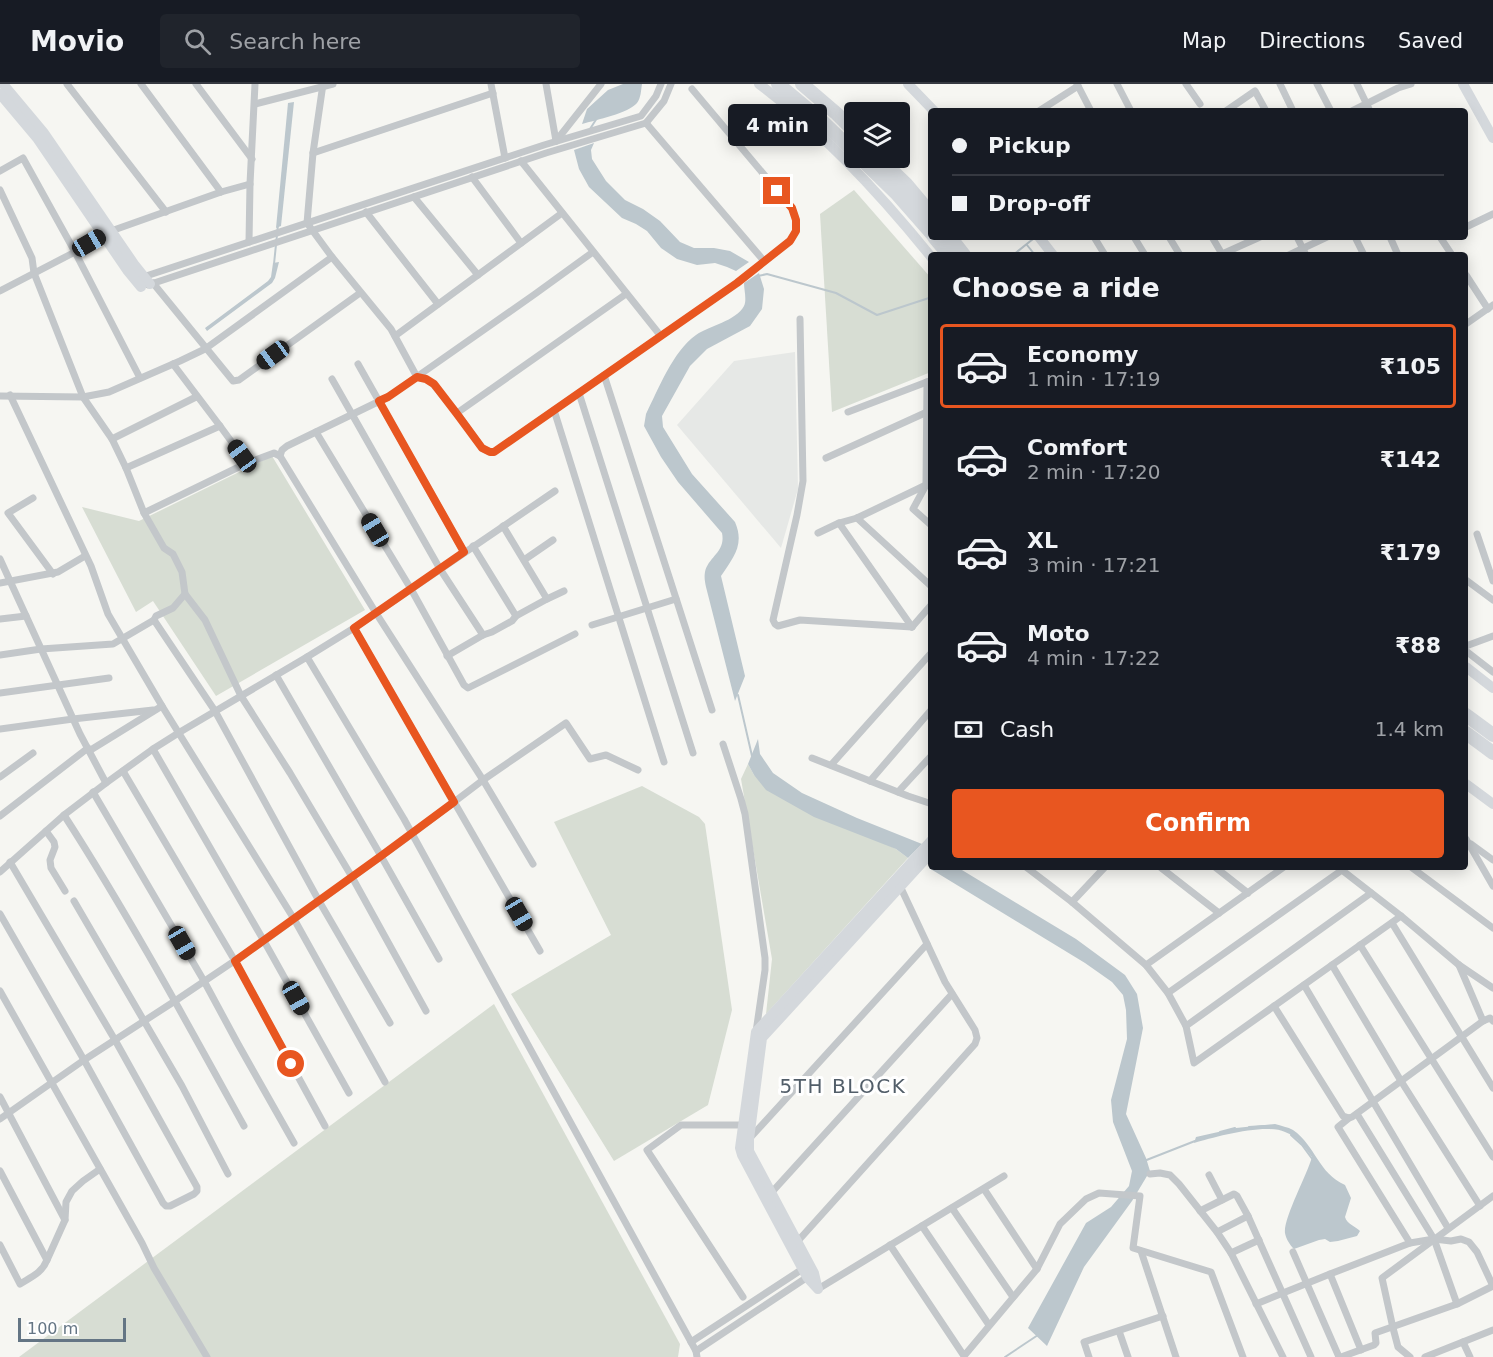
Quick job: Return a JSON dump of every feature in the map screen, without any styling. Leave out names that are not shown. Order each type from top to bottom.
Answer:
[{"type":"highway","points":[[778,84],[844,142]]},
{"type":"highway","points":[[802,84],[844,121]]},
{"type":"highway","points":[[873,168],[928,212]]},
{"type":"highway","points":[[886,168],[928,229]]},
{"type":"highway","points":[[936,240],[946,252]]},
{"type":"highway","points":[[952,240],[962,252]]},
{"type":"highway","points":[[1468,716],[1493,735]]},
{"type":"highway","points":[[1468,734],[1493,753]]},
{"type":"street","points":[[3,84],[44,133],[107,233]]},
{"type":"street","points":[[67,84],[166,213]]},
{"type":"street","points":[[141,84],[221,192]]},
{"type":"street","points":[[196,84],[252,159]]},
{"type":"street","points":[[249,242],[255,84]]},
{"type":"street","points":[[255,104],[333,84]]},
{"type":"street","points":[[491,84],[505,158]]},
{"type":"street","points":[[546,84],[556,141]]},
{"type":"street","points":[[546,153],[601,84]]},
{"type":"street","points":[[145,282],[278,232],[556,141],[641,116],[656,96],[661,84]]},
{"type":"street","points":[[145,282],[646,123],[664,101],[671,84]]},
{"type":"street","points":[[759,84],[825,140],[885,203],[928,253]]},
{"type":"street","points":[[908,84],[931,108]]},
{"type":"street","points":[[1117,84],[1129,108]]},
{"type":"street","points":[[1186,84],[1200,104]]},
{"type":"street","points":[[1280,84],[1292,108]]},
{"type":"street","points":[[1317,84],[1329,108]]},
{"type":"street","points":[[1357,84],[1369,107],[1397,86],[1411,84]]},
{"type":"street","points":[[1463,84],[1493,138]]},
{"type":"street","points":[[1043,108],[1077,85],[1089,108]]},
{"type":"street","points":[[322,86],[307,223],[395,336],[417,377],[434,384],[482,448],[490,452],[494,452],[737,283],[790,241],[796,231],[796,220],[792,208],[692,89]]},
{"type":"street","points":[[1231,108],[1255,91],[1264,108]]},
{"type":"street","points":[[313,153],[493,93]]},
{"type":"street","points":[[0,94],[37,138],[145,282],[232,381],[239,380],[360,293]]},
{"type":"street","points":[[646,123],[764,261]]},
{"type":"street","points":[[0,171],[23,158],[140,378]]},
{"type":"street","points":[[521,161],[660,335]]},
{"type":"street","points":[[472,177],[521,243]]},
{"type":"street","points":[[0,291],[107,233],[221,192],[250,184]]},
{"type":"street","points":[[0,190],[32,258],[34,273],[83,397],[112,439],[144,513],[164,548],[172,554],[182,572],[185,594],[205,620],[241,696],[352,877],[426,1011]]},
{"type":"street","points":[[414,197],[478,275]]},
{"type":"street","points":[[366,212],[438,304]]},
{"type":"street","points":[[395,336],[562,213]]},
{"type":"street","points":[[1468,226],[1493,214]]},
{"type":"street","points":[[1041,240],[1051,252]]},
{"type":"street","points":[[1227,252],[1252,240]]},
{"type":"street","points":[[1304,252],[1323,240]]},
{"type":"street","points":[[280,456],[282,450],[287,446],[388,397],[593,252]]},
{"type":"street","points":[[0,396],[83,397],[109,392],[205,349],[332,257]]},
{"type":"street","points":[[1468,278],[1491,307],[1468,323]]},
{"type":"street","points":[[457,414],[626,294]]},
{"type":"street","points":[[800,319],[803,481],[773,620],[778,626],[800,620],[912,627]]},
{"type":"street","points":[[173,364],[242,456],[245,464]]},
{"type":"street","points":[[358,364],[464,552]]},
{"type":"street","points":[[604,375],[712,710]]},
{"type":"street","points":[[332,379],[440,569],[483,635]]},
{"type":"street","points":[[848,412],[928,381]]},
{"type":"street","points":[[579,393],[693,753]]},
{"type":"street","points":[[10,395],[91,566],[108,614],[294,919],[385,1082]]},
{"type":"street","points":[[928,396],[926,485],[913,509],[928,522]]},
{"type":"street","points":[[112,439],[196,397]]},
{"type":"street","points":[[554,410],[664,762]]},
{"type":"street","points":[[826,458],[927,412]]},
{"type":"street","points":[[126,468],[220,426]]},
{"type":"street","points":[[316,432],[411,589],[461,681],[468,688],[575,634]]},
{"type":"street","points":[[144,513],[245,464],[274,453],[280,456],[533,864]]},
{"type":"street","points":[[818,532],[857,518],[926,485]]},
{"type":"street","points":[[0,872],[64,815],[153,749],[354,628],[555,491]]},
{"type":"street","points":[[33,498],[8,513],[53,574]]},
{"type":"street","points":[[857,518],[928,583]]},
{"type":"street","points":[[839,524],[912,627]]},
{"type":"street","points":[[503,526],[547,599]]},
{"type":"street","points":[[1477,534],[1493,581]]},
{"type":"street","points":[[524,560],[553,540]]},
{"type":"street","points":[[473,546],[516,616]]},
{"type":"street","points":[[0,583],[53,574],[85,556]]},
{"type":"street","points":[[0,559],[88,750],[106,783]]},
{"type":"street","points":[[1468,581],[1493,600]]},
{"type":"street","points":[[447,656],[564,591]]},
{"type":"street","points":[[0,655],[41,649],[113,644],[154,620],[156,616],[173,608],[185,594]]},
{"type":"street","points":[[592,625],[676,599]]},
{"type":"street","points":[[912,627],[928,609]]},
{"type":"street","points":[[0,620],[26,616]]},
{"type":"street","points":[[154,620],[215,711],[390,1023]]},
{"type":"street","points":[[354,628],[540,951]]},
{"type":"street","points":[[1468,645],[1493,636]]},
{"type":"street","points":[[1468,653],[1493,672]]},
{"type":"street","points":[[831,765],[928,656]]},
{"type":"street","points":[[307,657],[412,834],[697,1354],[808,1271]]},
{"type":"street","points":[[1468,669],[1493,688]]},
{"type":"street","points":[[276,675],[439,958]]},
{"type":"street","points":[[0,693],[109,678]]},
{"type":"street","points":[[0,816],[88,750],[162,706]]},
{"type":"street","points":[[0,729],[73,718],[153,711]]},
{"type":"street","points":[[870,781],[928,714]]},
{"type":"street","points":[[0,1119],[84,1060],[264,941],[483,780],[566,723],[590,759],[606,755],[638,770]]},
{"type":"street","points":[[723,744],[745,814],[764,945],[765,970],[749,1151],[797,1242],[808,1271]]},
{"type":"street","points":[[153,749],[349,1093]]},
{"type":"street","points":[[0,777],[33,753]]},
{"type":"street","points":[[812,758],[928,803]]},
{"type":"street","points":[[898,792],[928,759]]},
{"type":"street","points":[[123,771],[235,961],[325,1126]]},
{"type":"street","points":[[1468,785],[1493,804]]},
{"type":"street","points":[[93,792],[204,981],[294,1143]]},
{"type":"street","points":[[64,815],[100,871],[244,1126]]},
{"type":"street","points":[[46,831],[55,847],[50,860],[51,867],[65,891]]},
{"type":"street","points":[[1468,841],[1493,860]]},
{"type":"street","points":[[1468,843],[1493,886]]},
{"type":"street","points":[[928,845],[759,1035],[740,1148],[818,1289],[1004,1176]]},
{"type":"street","points":[[759,1035],[928,856]]},
{"type":"street","points":[[0,914],[166,1206],[194,1194],[197,1187],[115,1040],[10,862]]},
{"type":"street","points":[[1030,870],[1072,902],[1146,965],[1168,993],[1186,1026],[1194,1063],[1401,916]]},
{"type":"street","points":[[1072,902],[1102,870]]},
{"type":"street","points":[[1164,870],[1219,913]]},
{"type":"street","points":[[1219,870],[1248,893]]},
{"type":"street","points":[[1146,965],[1277,870]]},
{"type":"street","points":[[1168,993],[1339,870]]},
{"type":"street","points":[[1341,870],[1459,965],[1493,988]]},
{"type":"street","points":[[1420,870],[1493,928]]},
{"type":"street","points":[[797,1242],[975,1044],[977,1038],[975,1030],[945,982],[900,886]]},
{"type":"street","points":[[1186,1026],[1371,893]]},
{"type":"street","points":[[74,901],[182,1086],[228,1174]]},
{"type":"street","points":[[1392,923],[1493,1088]]},
{"type":"street","points":[[740,1148],[927,944]]},
{"type":"street","points":[[1360,945],[1493,1157]]},
{"type":"street","points":[[1332,965],[1401,1081],[1480,1206]]},
{"type":"street","points":[[1410,1243],[1338,1127],[1490,1019],[1459,965]]},
{"type":"street","points":[[1304,985],[1448,1228]]},
{"type":"street","points":[[0,991],[154,1268],[207,1357]]},
{"type":"street","points":[[772,1192],[952,994]]},
{"type":"street","points":[[1274,1006],[1343,1116],[1349,1118]]},
{"type":"street","points":[[0,1097],[65,1220]]},
{"type":"street","points":[[1357,1114],[1434,1239],[1457,1304]]},
{"type":"street","points":[[743,1125],[681,1125],[647,1150],[743,1297]]},
{"type":"street","points":[[0,1245],[20,1284],[39,1273],[44,1268],[65,1220],[66,1202],[72,1191],[83,1180],[100,1169]]},
{"type":"street","points":[[0,1172],[47,1260]]},
{"type":"street","points":[[1150,1174],[1170,1175],[1217,1232],[1283,1357]]},
{"type":"street","points":[[1209,1175],[1222,1200]]},
{"type":"street","points":[[984,1189],[1037,1269]]},
{"type":"street","points":[[890,1245],[964,1356],[1037,1269],[1060,1224],[1086,1199],[1098,1193],[1140,1196],[1132,1248],[1211,1272],[1243,1357]]},
{"type":"street","points":[[1200,1212],[1234,1194],[1238,1196],[1311,1357]]},
{"type":"street","points":[[1410,1357],[1398,1347],[1382,1278],[1493,1196]]},
{"type":"street","points":[[952,1208],[1013,1297]]},
{"type":"street","points":[[1217,1232],[1248,1216]]},
{"type":"street","points":[[922,1226],[989,1325]]},
{"type":"street","points":[[1256,1304],[1308,1282],[1410,1243],[1434,1239],[1451,1241],[1461,1239],[1468,1242],[1477,1252],[1493,1286],[1457,1304],[1375,1333],[1374,1345],[1340,1357],[1308,1282],[1293,1252]]},
{"type":"street","points":[[1230,1253],[1259,1240]]},
{"type":"street","points":[[1141,1251],[1176,1357]]},
{"type":"street","points":[[691,1342],[808,1271]]},
{"type":"street","points":[[1330,1274],[1362,1350]]},
{"type":"street","points":[[1089,1357],[1084,1342],[1163,1316]]},
{"type":"street","points":[[1119,1331],[1128,1357]]},
{"type":"street","points":[[1425,1357],[1492,1332]]},
{"type":"street","points":[[1463,1342],[1470,1357]]},
{"type":"shaded area","points":[[623,84],[642,84],[640,96],[633,107],[582,124],[587,109],[608,90]]},
{"type":"shaded area","points":[[294,102],[281,226],[276,228],[288,103]]},
{"type":"shaded area","points":[[594,143],[591,150],[592,159],[606,181],[625,200],[660,221],[680,242],[694,248],[730,251],[749,262],[736,271],[715,263],[697,265],[677,259],[661,248],[647,231],[622,218],[589,187],[579,169],[574,150]]},
{"type":"shaded area","points":[[854,190],[928,275],[928,373],[832,412],[820,214]]},
{"type":"shaded area","points":[[279,262],[272,283],[207,331],[205,328],[268,281],[271,277],[273,263]]},
{"type":"shaded area","points":[[759,273],[764,289],[762,309],[750,326],[707,349],[690,366],[662,416],[663,427],[692,474],[735,522],[738,530],[736,551],[721,576],[745,676],[735,701],[705,580],[709,562],[719,550],[723,540],[722,533],[678,482],[644,426],[646,414],[680,351],[696,335],[735,316],[744,306],[744,283]]},
{"type":"shaded area","points":[[795,352],[798,489],[781,548],[677,425],[734,361]]},
{"type":"shaded area","points":[[272,456],[365,610],[216,696],[153,601],[136,612],[82,507],[139,521]]},
{"type":"shaded area","points":[[758,739],[760,754],[773,773],[802,793],[922,844],[908,858],[896,849],[814,817],[766,790],[748,764]]},
{"type":"shaded area","points":[[748,764],[754,775],[896,849],[908,858],[766,1014],[772,959],[741,779]]},
{"type":"shaded area","points":[[642,786],[699,817],[705,824],[732,1010],[708,1105],[614,1161],[511,994],[611,935],[554,822]]},
{"type":"shaded area","points":[[932,870],[962,870],[1076,939],[1125,975],[1137,994],[1143,1028],[1126,1114],[1150,1171],[1132,1201],[1084,1267],[1047,1346],[1028,1328],[1086,1223],[1111,1207],[1129,1186],[1132,1171],[1113,1122],[1111,1100],[1127,1039],[1123,995],[1112,982],[1085,963]]},
{"type":"shaded area","points":[[494,1004],[680,1344],[678,1357],[19,1357]]},
{"type":"shaded area","points":[[1275,1124],[1291,1129],[1301,1136],[1329,1174],[1345,1185],[1351,1198],[1345,1217],[1360,1231],[1357,1236],[1330,1242],[1325,1239],[1319,1240],[1294,1249],[1290,1244],[1285,1233],[1285,1226],[1312,1157],[1290,1134],[1276,1130],[1253,1130],[1194,1143],[1196,1137],[1236,1128]]},
{"type":"waterway","points":[[590,129],[597,118]]},
{"type":"waterway","points":[[274,264],[278,225]]},
{"type":"waterway","points":[[1017,252],[1032,240]]},
{"type":"waterway","points":[[1027,245],[1033,252]]},
{"type":"waterway","points":[[758,276],[767,274],[836,293],[877,315],[928,298]]},
{"type":"waterway","points":[[738,695],[752,756]]},
{"type":"waterway","points":[[1249,1127],[1264,1126]]},
{"type":"waterway","points":[[1220,1132],[1235,1128]]},
{"type":"waterway","points":[[1291,1135],[1313,1160]]},
{"type":"waterway","points":[[1144,1161],[1195,1141]]},
{"type":"waterway","points":[[1005,1357],[1038,1335]]},
{"type":"district","name":"5TH BLOCK","points":[[843,1086]]},
{"type":"route","points":[[291,1064],[235,961],[454,802],[354,628],[464,552],[379,401],[417,377],[426,379],[434,384],[482,448],[494,452],[737,283],[790,241],[796,231],[796,220],[792,208],[777,191]]}]
